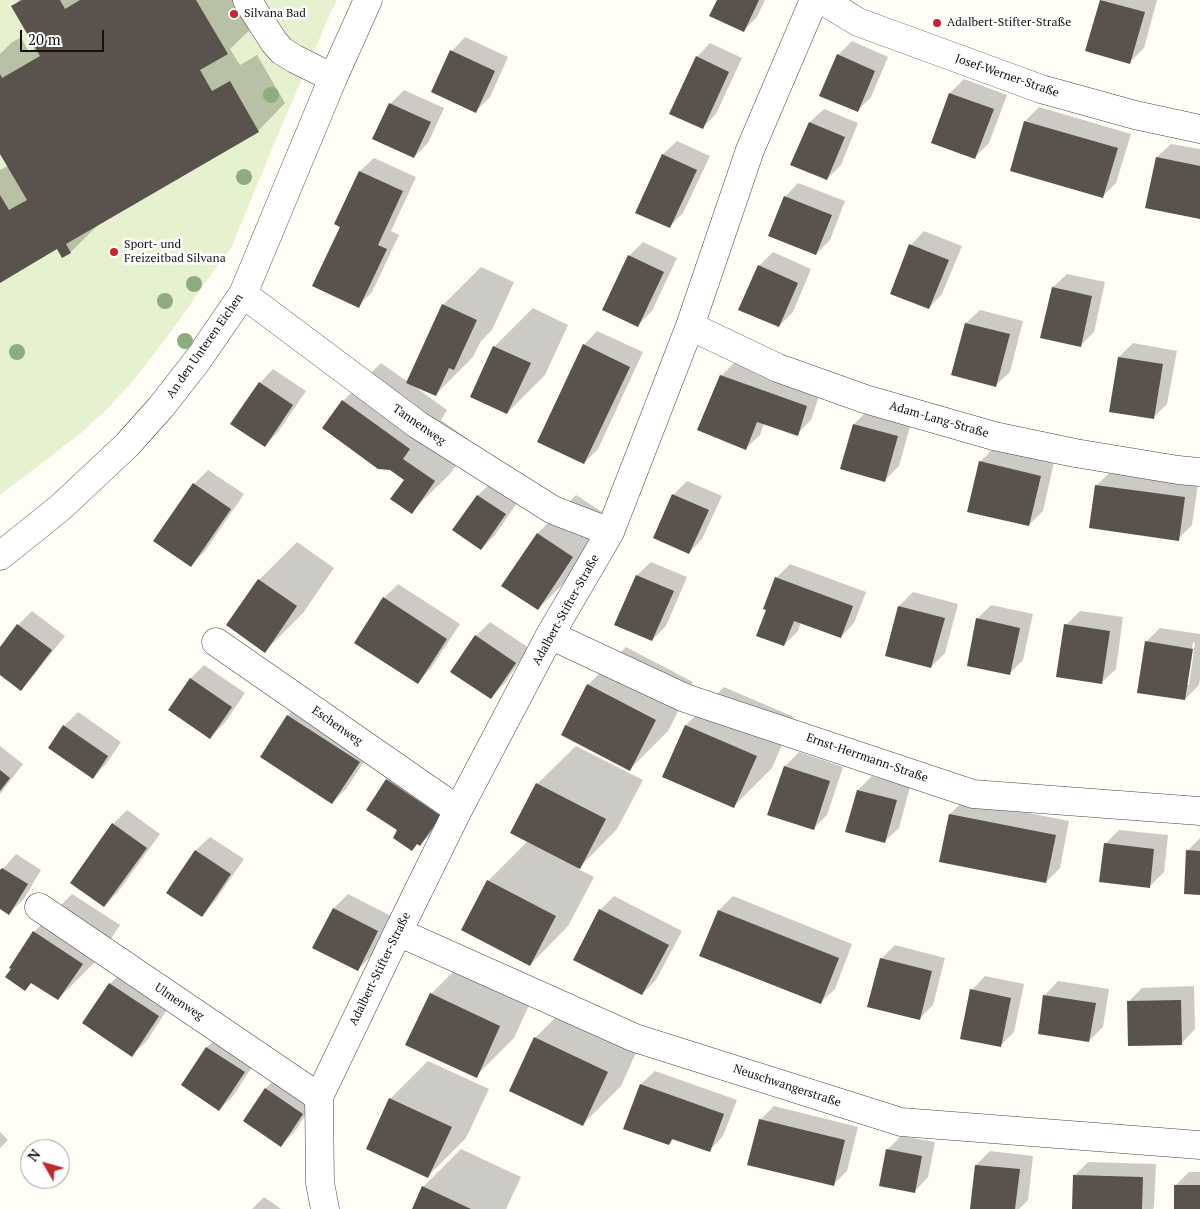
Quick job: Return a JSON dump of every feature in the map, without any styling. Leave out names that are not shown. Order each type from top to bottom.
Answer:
[{"type":"street","name":"An den Unteren Eichen","points":[[0,556],[61,507],[127,445],[161,407],[197,361],[242,294],[368,0]]},
{"type":"street","name":"Adalbert-Stifter-Straße","points":[[326,1209],[320,1183],[319,1097],[458,810],[550,635],[610,532],[690,326],[750,150],[814,0]]},
{"type":"street","name":"Josef-Werner-Straße","points":[[822,0],[858,22],[1041,89],[1135,115],[1200,129]]},
{"type":"street","points":[[257,6],[274,42],[282,51],[333,78]]},
{"type":"street","name":"Tannenweg","points":[[242,294],[418,426],[552,510],[610,532]]},
{"type":"street","name":"Adam-Lang-Straße","points":[[690,326],[778,368],[865,399],[994,436],[1075,453],[1200,472]]},
{"type":"street","name":"Ernst-Herrmann-Straße","points":[[550,635],[686,698],[973,794],[1200,811]]},
{"type":"street","name":"Eschenweg","points":[[216,642],[458,810]]},
{"type":"street","name":"Ulmenweg","points":[[39,907],[319,1097]]},
{"type":"street","name":"Neuschwangerstraße","points":[[398,932],[635,1038],[900,1122],[1200,1145]]},
{"type":"green space","name":"Sport- und Freizeitbad Silvana","points":[[0,0],[337,0],[276,139],[232,246],[170,333],[133,381],[107,409],[81,433],[0,495]]},
{"type":"building","points":[[22,0],[60,0],[65,9],[80,0],[196,0],[228,54],[200,70],[212,91],[230,81],[259,132],[66,244],[71,253],[62,258],[57,249],[0,283],[0,195],[9,210],[27,200],[0,154],[0,74],[2,78],[40,56],[11,6]]},
{"type":"building","points":[[717,0],[759,0],[744,32],[709,16]]},
{"type":"building","points":[[1100,0],[1145,12],[1130,64],[1085,51]]},
{"type":"building","points":[[450,50],[495,71],[476,113],[431,92]]},
{"type":"building","points":[[837,54],[875,71],[858,112],[819,96]]},
{"type":"building","points":[[696,56],[729,72],[703,129],[669,114]]},
{"type":"building","points":[[949,93],[994,109],[975,159],[931,143]]},
{"type":"building","points":[[389,103],[431,122],[414,158],[372,139]]},
{"type":"building","points":[[1024,121],[1118,148],[1103,198],[1010,171]]},
{"type":"building","points":[[809,122],[845,137],[827,180],[790,165]]},
{"type":"building","points":[[662,154],[697,170],[670,228],[635,213]]},
{"type":"building","points":[[1156,157],[1200,166],[1200,219],[1145,208]]},
{"type":"building","points":[[359,171],[403,191],[378,245],[387,249],[359,308],[312,286],[340,227],[334,224]]},
{"type":"building","points":[[784,196],[832,215],[816,255],[768,236]]},
{"type":"building","points":[[909,244],[949,260],[929,309],[890,294]]},
{"type":"building","points":[[628,255],[664,272],[638,327],[602,310]]},
{"type":"building","points":[[758,265],[798,283],[779,327],[738,310]]},
{"type":"building","points":[[1052,287],[1092,296],[1081,347],[1040,338]]},
{"type":"building","points":[[442,304],[477,320],[454,370],[449,368],[436,396],[406,383]]},
{"type":"building","points":[[965,323],[1010,334],[996,387],[951,375]]},
{"type":"building","points":[[583,344],[630,367],[584,464],[537,442]]},
{"type":"building","points":[[493,346],[531,363],[507,414],[470,397]]},
{"type":"building","points":[[1118,357],[1163,364],[1154,419],[1109,412]]},
{"type":"building","points":[[720,375],[807,406],[798,436],[757,422],[746,450],[697,430]]},
{"type":"building","points":[[259,382],[293,405],[265,447],[230,424]]},
{"type":"building","points":[[342,400],[410,449],[403,459],[435,481],[412,514],[390,499],[404,480],[390,470],[378,469],[322,428]]},
{"type":"building","points":[[853,424],[898,436],[885,482],[840,469]]},
{"type":"building","points":[[979,461],[1041,476],[1029,526],[967,512]]},
{"type":"building","points":[[193,483],[231,509],[191,567],[153,541]]},
{"type":"building","points":[[1095,485],[1185,497],[1179,541],[1089,528]]},
{"type":"building","points":[[672,494],[709,510],[689,554],[653,538]]},
{"type":"building","points":[[477,495],[506,514],[481,550],[452,530]]},
{"type":"building","points":[[537,533],[573,557],[538,610],[501,586]]},
{"type":"building","points":[[636,575],[674,591],[652,641],[614,625]]},
{"type":"building","points":[[775,577],[853,606],[841,638],[794,621],[784,646],[756,636],[766,610],[763,609]]},
{"type":"building","points":[[258,579],[297,606],[265,653],[226,625]]},
{"type":"building","points":[[383,597],[447,639],[418,684],[354,643]]},
{"type":"building","points":[[898,606],[945,618],[931,668],[885,656]]},
{"type":"building","points":[[976,618],[1020,628],[1010,675],[967,666]]},
{"type":"building","points":[[17,624],[52,650],[21,691],[0,675],[0,647]]},
{"type":"building","points":[[1064,624],[1110,631],[1102,684],[1056,677]]},
{"type":"building","points":[[475,635],[516,663],[491,699],[450,672]]},
{"type":"building","points":[[1145,641],[1193,649],[1185,700],[1137,693]]},
{"type":"building","points":[[190,678],[232,707],[210,739],[168,710]]},
{"type":"building","points":[[587,684],[656,720],[630,771],[561,735]]},
{"type":"building","points":[[287,715],[360,762],[332,804],[260,757]]},
{"type":"building","points":[[63,725],[108,756],[93,779],[48,748]]},
{"type":"building","points":[[685,725],[757,756],[734,808],[662,777]]},
{"type":"building","points":[[784,766],[830,781],[814,830],[767,815]]},
{"type":"building","points":[[0,770],[10,778],[0,791]]},
{"type":"building","points":[[386,779],[441,816],[420,846],[417,844],[412,851],[393,838],[397,830],[366,810]]},
{"type":"building","points":[[536,783],[606,819],[580,869],[510,833]]},
{"type":"building","points":[[857,790],[897,800],[885,843],[845,832]]},
{"type":"building","points":[[949,814],[1056,835],[1046,883],[939,862]]},
{"type":"building","points":[[112,823],[147,848],[104,907],[70,883]]},
{"type":"building","points":[[1104,843],[1154,849],[1150,888],[1099,882]]},
{"type":"building","points":[[195,850],[231,874],[202,917],[166,893]]},
{"type":"building","points":[[1186,850],[1200,851],[1200,895],[1184,894]]},
{"type":"building","points":[[2,868],[28,884],[9,915],[0,909],[0,870]]},
{"type":"building","points":[[487,880],[556,916],[530,966],[461,930]]},
{"type":"building","points":[[333,908],[378,931],[358,971],[312,948]]},
{"type":"building","points":[[599,909],[669,945],[642,995],[573,960]]},
{"type":"building","points":[[718,910],[839,958],[821,1004],[699,956]]},
{"type":"building","points":[[33,931],[83,964],[58,1000],[31,983],[25,991],[5,977]]},
{"type":"building","points":[[880,958],[932,971],[920,1020],[867,1007]]},
{"type":"building","points":[[109,983],[159,1016],[132,1057],[82,1023]]},
{"type":"building","points":[[970,989],[1011,998],[1001,1047],[960,1039]]},
{"type":"building","points":[[430,993],[500,1026],[477,1078],[405,1045]]},
{"type":"building","points":[[1043,995],[1096,1003],[1089,1042],[1038,1034]]},
{"type":"building","points":[[1181,1000],[1182,1045],[1128,1046],[1127,1001]]},
{"type":"building","points":[[534,1037],[608,1072],[583,1126],[509,1091]]},
{"type":"building","points":[[206,1047],[245,1072],[219,1111],[181,1085]]},
{"type":"building","points":[[640,1084],[724,1114],[710,1152],[672,1139],[669,1145],[623,1129]]},
{"type":"building","points":[[265,1088],[303,1114],[281,1147],[243,1121]]},
{"type":"building","points":[[389,1098],[452,1127],[428,1178],[366,1149]]},
{"type":"building","points":[[759,1119],[845,1140],[834,1186],[747,1165]]},
{"type":"building","points":[[886,1149],[922,1156],[915,1193],[879,1186]]},
{"type":"building","points":[[975,1165],[1020,1169],[1015,1209],[970,1209]]},
{"type":"building","points":[[1073,1175],[1143,1177],[1142,1209],[1072,1209]]},
{"type":"building","points":[[1174,1185],[1200,1185],[1200,1209],[1174,1209]]},
{"type":"building","points":[[422,1186],[471,1209],[412,1209]]},
{"type":"place","name":"Silvana Bad","points":[[234,14]]},
{"type":"place","name":"Adalbert-Stifter-Straße","points":[[937,23]]},
{"type":"place","name":"Sport- und Freizeitbad Silvana","points":[[114,252]]}]
